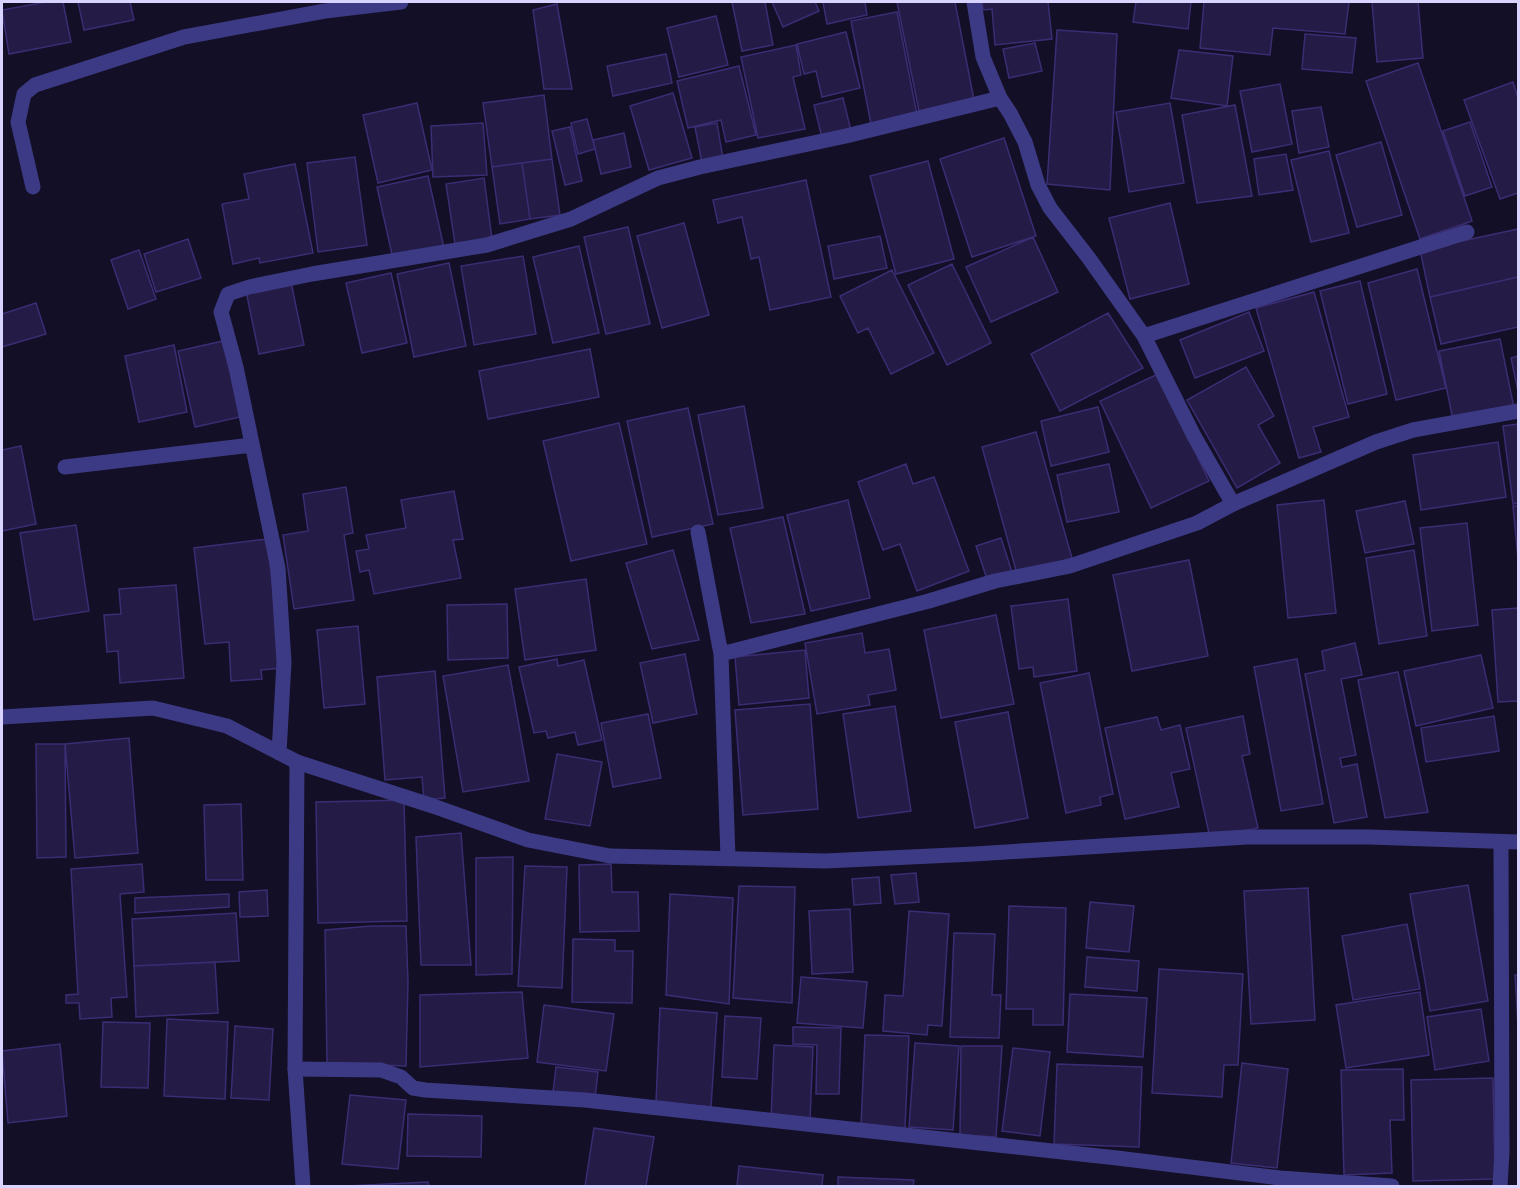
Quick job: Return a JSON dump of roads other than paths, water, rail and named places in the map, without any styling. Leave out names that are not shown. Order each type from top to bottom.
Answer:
[{"type":"street","points":[[33,187],[18,122],[24,94],[35,85],[184,37],[325,10],[401,2]]},
{"type":"street","points":[[974,2],[983,57],[1000,98],[1025,142],[1038,185],[1050,208],[1144,336],[1194,436],[1233,504]]},
{"type":"street","points":[[279,753],[284,662],[278,568],[236,367],[220,312],[228,294],[249,286],[312,274],[487,245],[571,219],[658,178],[1000,98]]},
{"type":"street","points":[[1144,336],[1467,232]]},
{"type":"street","points":[[721,654],[929,601],[995,581],[1070,566],[1197,523],[1233,504],[1376,442],[1413,430],[1518,411]]},
{"type":"street","points":[[65,467],[252,445]]},
{"type":"street","points":[[698,532],[721,654],[728,858]]},
{"type":"street","points":[[2,717],[153,708],[227,726],[297,762],[433,806],[528,840],[610,856],[836,861],[1248,837],[1369,837],[1518,842]]},
{"type":"street","points":[[297,762],[295,1069],[303,1186]]},
{"type":"street","points":[[1500,1186],[1502,1152],[1501,842]]},
{"type":"street","points":[[295,1069],[381,1070],[401,1077],[413,1088],[425,1090],[585,1100],[1280,1178],[1392,1186]]}]
